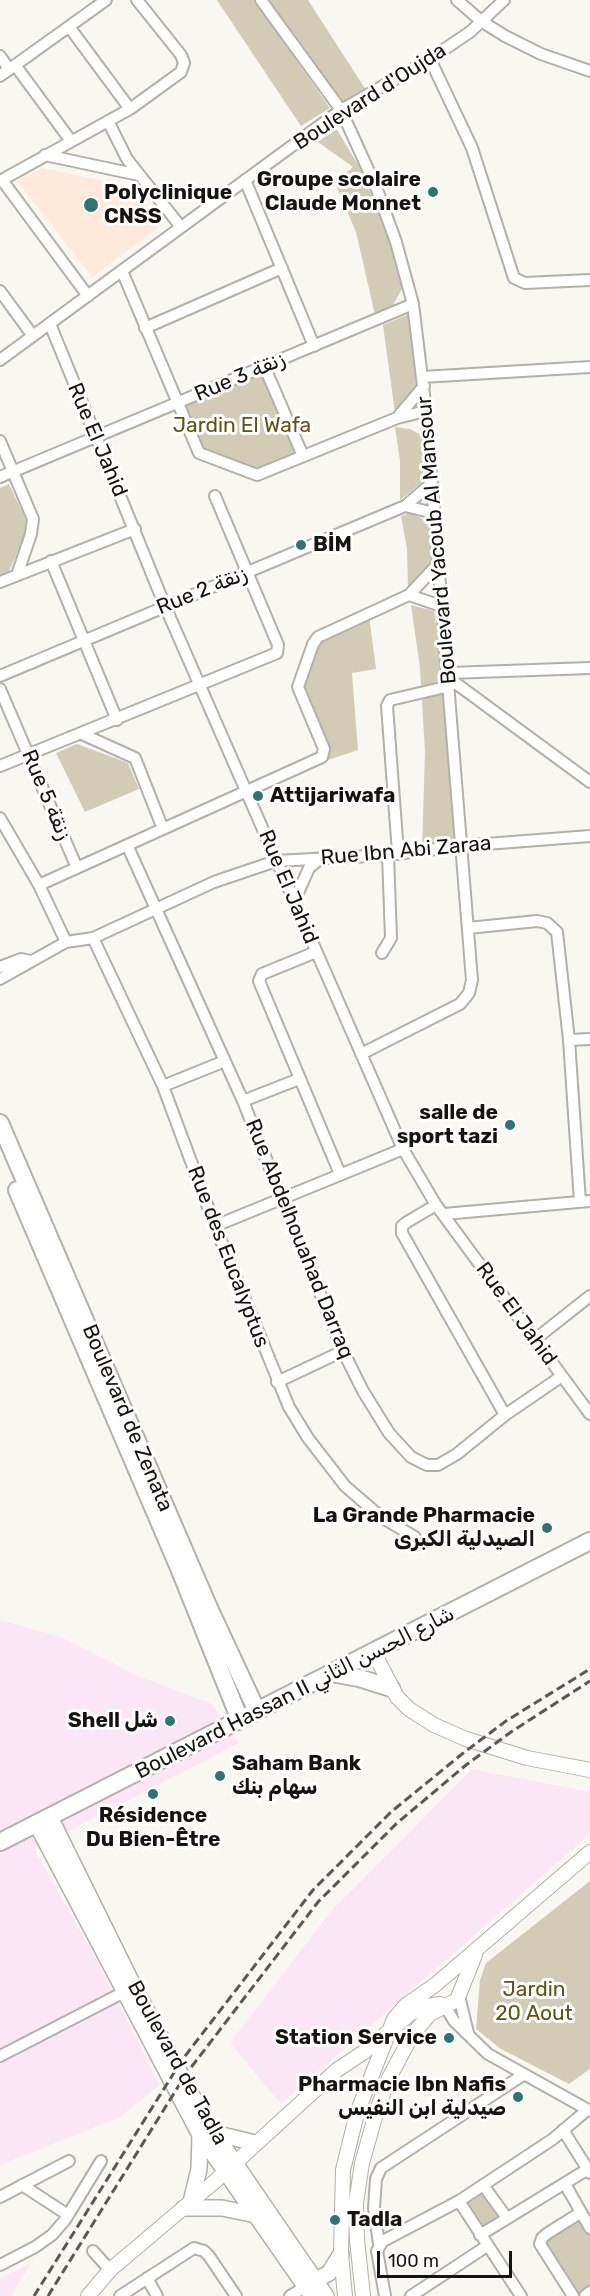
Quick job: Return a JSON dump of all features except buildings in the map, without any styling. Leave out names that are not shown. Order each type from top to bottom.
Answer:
[{"type":"main road","name":"Boulevard de Zenata","points":[[0,1123],[235,1686],[240,1720]]},
{"type":"main road","name":"Boulevard de Zenata","points":[[0,1151],[153,1494]]},
{"type":"main road","name":"Boulevard Hassan II شارع الحسن الثاني","points":[[0,1842],[590,1541]]},
{"type":"main road","points":[[331,1673],[359,1678],[391,1688]]},
{"type":"main road","name":"Boulevard de Zenata","points":[[235,1686],[257,1711]]},
{"type":"main road","name":"Boulevard de Tadla","points":[[43,1820],[128,1990],[207,2134],[310,2288]]},
{"type":"main road","points":[[255,2143],[207,2134],[200,2169],[187,2205],[222,2208],[256,2215]]},
{"type":"main road","name":"Boulevard de Tadla","points":[[230,2167],[256,2215],[310,2288],[326,2296]]},
{"type":"main road","points":[[310,2288],[329,2273],[340,2254]]},
{"type":"street","points":[[0,76],[106,0]]},
{"type":"street","points":[[87,296],[1,180],[130,109],[184,68],[181,56],[137,0]]},
{"type":"street","name":"Boulevard Yacoub Al Mansour","points":[[261,0],[341,110],[376,187],[396,242],[413,304],[426,411],[441,606],[450,680],[460,846],[472,980],[467,996],[460,1004],[361,1054]]},
{"type":"street","points":[[457,0],[481,21],[541,54],[590,71]]},
{"type":"street","name":"Boulevard d'Oujda","points":[[0,360],[341,110],[430,59],[481,21],[504,0]]},
{"type":"street","points":[[70,28],[130,109]]},
{"type":"street","points":[[0,56],[12,67],[71,141]]},
{"type":"street","points":[[430,59],[472,148],[514,278],[525,283],[590,280]]},
{"type":"street","points":[[108,121],[117,142],[139,175],[181,227]]},
{"type":"street","points":[[45,155],[139,175]]},
{"type":"street","points":[[245,180],[314,346]]},
{"type":"street","points":[[145,328],[282,268]]},
{"type":"street","points":[[122,271],[199,453],[257,475],[397,418],[426,411]]},
{"type":"street","points":[[0,291],[33,336]]},
{"type":"street","name":"Rue 3 زنقة","points":[[0,477],[265,368],[413,304]]},
{"type":"street","name":"Rue El Jahid","points":[[50,324],[165,606],[201,683],[276,861],[403,1149],[436,1205],[533,1341],[590,1414]]},
{"type":"street","points":[[397,418],[423,381],[590,367]]},
{"type":"street","points":[[265,368],[303,456]]},
{"type":"street","points":[[0,441],[33,525],[17,575]]},
{"type":"street","name":"Rue 2 زنقة","points":[[0,676],[405,506],[432,483]]},
{"type":"street","points":[[0,766],[117,720],[279,650],[215,495]]},
{"type":"street","points":[[405,506],[434,513]]},
{"type":"street","points":[[0,582],[135,529]]},
{"type":"street","points":[[51,561],[117,720]]},
{"type":"street","points":[[39,885],[128,847],[324,754],[298,687],[318,637],[408,595],[438,564]]},
{"type":"street","points":[[408,595],[441,606]]},
{"type":"street","points":[[382,953],[391,938],[393,854],[387,706],[390,700],[450,680],[590,668]]},
{"type":"street","points":[[450,680],[590,782]]},
{"type":"street","name":"Rue 5 زنقة","points":[[0,689],[77,868]]},
{"type":"street","points":[[82,734],[135,758],[163,829]]},
{"type":"street","points":[[0,818],[39,885],[66,942],[0,980]]},
{"type":"street","name":"Rue Ibn Abi Zaraa","points":[[66,942],[93,938],[214,882],[276,861],[393,854],[460,846],[590,836]]},
{"type":"street","name":"Rue Abdelhouahad Darraq","points":[[128,847],[243,1101],[343,1352],[363,1391],[389,1433],[411,1457],[433,1466],[450,1458],[505,1415],[562,1376]]},
{"type":"street","points":[[294,902],[309,868],[321,858]]},
{"type":"street","points":[[444,1214],[585,1201],[557,932],[542,921],[468,928]]},
{"type":"street","name":"Rue des Eucalyptus","points":[[93,938],[163,1086],[277,1382],[298,1423],[345,1486],[381,1517],[415,1538]]},
{"type":"street","points":[[316,952],[262,974],[260,978],[299,1079],[340,1174]]},
{"type":"street","points":[[0,967],[21,959],[31,961]]},
{"type":"street","points":[[569,1040],[590,1039]]},
{"type":"street","points":[[163,1086],[225,1061]]},
{"type":"street","points":[[243,1101],[299,1079]]},
{"type":"street","points":[[215,1226],[403,1149]]},
{"type":"street","points":[[436,1205],[407,1221],[402,1226],[402,1233],[505,1415]]},
{"type":"street","points":[[533,1341],[590,1296]]},
{"type":"street","points":[[277,1382],[343,1352]]},
{"type":"street","points":[[373,1652],[391,1688],[409,1709],[421,1718],[457,1735],[552,1764],[590,1770]]},
{"type":"street","points":[[88,2296],[110,2270],[230,2167],[398,2012],[438,1983],[590,1852]]},
{"type":"street","points":[[337,2070],[358,2057],[417,2010],[454,2003],[470,1962],[481,1946]]},
{"type":"street","points":[[438,1983],[452,1980],[459,1992],[471,2039]]},
{"type":"street","points":[[380,2244],[459,2201],[589,2110],[488,2054],[471,2039],[433,1996],[438,1983]]},
{"type":"street","points":[[0,2056],[128,1990]]},
{"type":"street","points":[[363,2296],[357,2240],[357,2203],[368,2138],[389,2078],[400,2055],[419,2025],[443,2005]]},
{"type":"street","points":[[345,2296],[340,2254],[343,2170],[357,2113],[398,2012]]},
{"type":"street","points":[[358,2057],[374,2069]]},
{"type":"street","points":[[385,2296],[377,2260],[380,2244],[374,2208],[376,2179],[381,2168],[523,2075]]},
{"type":"street","points":[[480,2235],[589,2171],[563,2130]]},
{"type":"street","points":[[0,2197],[69,2161]]},
{"type":"street","points":[[0,2265],[44,2242],[68,2215],[101,2161]]},
{"type":"street","points":[[565,2184],[590,2228]]},
{"type":"street","points":[[22,2185],[68,2215]]},
{"type":"street","points":[[483,2185],[507,2218]]},
{"type":"street","points":[[459,2201],[520,2296]]},
{"type":"street","points":[[573,2296],[540,2244],[542,2238],[548,2233],[580,2213]]},
{"type":"street","points":[[411,2296],[487,2246]]},
{"type":"street","points":[[120,2296],[186,2252],[198,2249],[209,2256],[236,2296]]},
{"type":"street","points":[[93,2251],[110,2270]]},
{"type":"street","points":[[147,2278],[157,2296]]},
{"type":"street","points":[[290,2296],[310,2288]]},
{"type":"street","points":[[585,2296],[590,2292]]},
{"type":"shaded area","name":"Polyclinique CNSS","points":[[42,168],[129,186],[163,224],[92,277],[17,181]]},
{"type":"shaded area","points":[[0,1620],[61,1637],[138,1676],[212,1704],[239,1743],[34,1849],[96,1959],[160,2085],[120,2117],[0,2165]]},
{"type":"shaded area","points":[[472,1769],[590,1792],[590,1834],[281,2104],[230,2043],[333,1909]]},
{"type":"shaded area","points":[[31,2263],[11,2296],[0,2296],[0,2278]]},
{"type":"green space","points":[[217,0],[254,0],[330,108],[301,126]]},
{"type":"green space","points":[[264,0],[308,0],[366,90],[339,106]]},
{"type":"green space","points":[[336,128],[360,168],[398,258],[402,289],[393,305],[375,315],[356,232],[335,183],[353,167],[318,142]]},
{"type":"green space","points":[[409,314],[417,385],[395,413],[383,325]]},
{"type":"green space","name":"Jardin El Wafa","points":[[265,368],[303,456],[249,475],[197,458],[178,403]]},
{"type":"green space","points":[[395,427],[410,429],[421,435],[424,466],[421,483],[400,500],[400,461]]},
{"type":"green space","points":[[9,484],[29,526],[7,576],[0,579],[0,488]]},
{"type":"green space","points":[[411,513],[430,523],[433,562],[408,589],[407,549],[401,516]]},
{"type":"green space","points":[[411,605],[434,611],[443,684],[455,844],[422,850],[425,752],[420,668]]},
{"type":"green space","points":[[369,616],[376,669],[352,673],[358,750],[325,761],[298,693],[320,630]]},
{"type":"green space","points":[[77,744],[128,763],[139,789],[85,812],[56,753]]},
{"type":"green space","name":"Jardin 20 Aout","points":[[590,1881],[590,2069],[569,2084],[501,2049],[476,2029],[480,1980],[486,1963]]},
{"type":"green space","points":[[483,2185],[504,2219],[480,2238],[457,2202]]},
{"type":"green space","points":[[581,2218],[590,2232],[590,2295],[569,2296],[537,2249]]},
{"type":"railway","points":[[34,2296],[182,2060],[313,1890],[391,1812],[462,1754],[506,1721],[590,1669]]},
{"type":"railway","points":[[48,2296],[186,2074],[318,1902],[396,1824],[466,1765],[511,1732],[590,1681]]},
{"type":"place","name":"Groupe scolaire Claude Monnet","points":[[433,192]]},
{"type":"place","name":"Polyclinique CNSS","points":[[91,205]]},
{"type":"place","name":"BİM","points":[[301,545]]},
{"type":"place","name":"Attijariwafa","points":[[258,796]]},
{"type":"place","name":"salle de sport tazi","points":[[510,1125]]},
{"type":"place","name":"La Grande Pharmacie الصيدلية الكبرى","points":[[547,1528]]},
{"type":"place","name":"Shell شل","points":[[170,1721]]},
{"type":"place","name":"Saham Bank سهام بنك","points":[[220,1776]]},
{"type":"place","name":"Résidence Du Bien-Être","points":[[153,1794]]},
{"type":"place","name":"Station Service","points":[[449,2038]]},
{"type":"place","name":"Pharmacie Ibn Nafis صيدلية ابن النفيس","points":[[518,2097]]},
{"type":"place","name":"Tadla","points":[[335,2220]]}]
